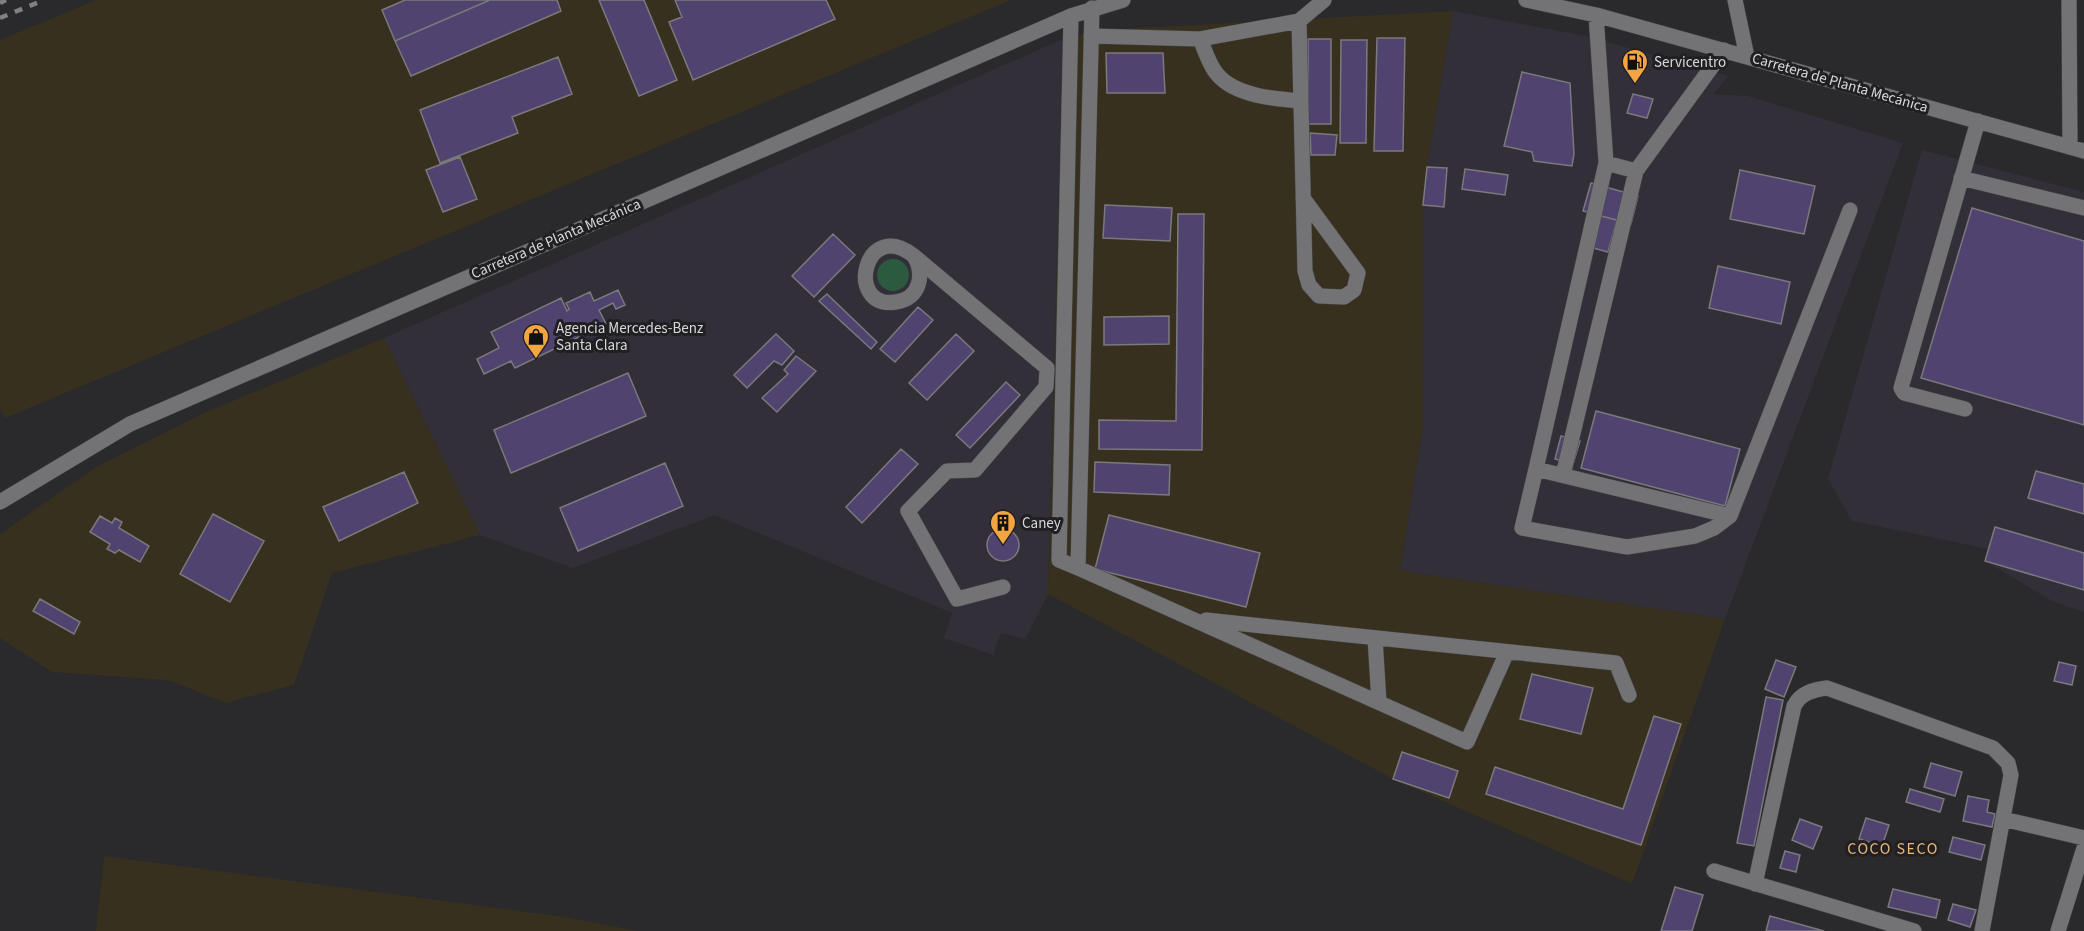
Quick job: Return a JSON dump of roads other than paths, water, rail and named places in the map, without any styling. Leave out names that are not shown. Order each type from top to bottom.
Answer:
[{"type":"street","name":"Carretera de Planta Mecánica","points":[[0,502],[130,424],[1071,16],[1123,0]]},
{"type":"street","points":[[1091,36],[1200,39],[1299,21],[1324,0]]},
{"type":"street","name":"Carretera de Planta Mecánica","points":[[1526,0],[1596,15],[2077,149]]},
{"type":"street","points":[[1735,0],[1747,57]]},
{"type":"street","points":[[2069,0],[2077,149]]},
{"type":"street","points":[[1078,568],[1092,9]]},
{"type":"street","points":[[1596,15],[1606,163],[1522,528],[1627,547],[1695,536],[1714,528],[1730,516],[1850,210]]},
{"type":"street","points":[[1071,16],[1059,560],[1467,741],[1507,652]]},
{"type":"street","points":[[1299,21],[1305,271],[1309,285],[1319,296],[1344,297],[1354,290],[1358,273],[1304,198]]},
{"type":"street","points":[[1200,39],[1217,74],[1241,90],[1283,100],[1301,100]]},
{"type":"street","points":[[1563,475],[1636,171],[1724,50]]},
{"type":"street","points":[[1965,409],[1905,393],[1901,388],[1978,121]]},
{"type":"street","points":[[1606,163],[1636,171]]},
{"type":"street","points":[[1961,178],[2084,208]]},
{"type":"street","points":[[914,256],[1047,368],[1046,387],[975,470],[947,471],[908,511],[957,599],[1003,587]]},
{"type":"street","points":[[1536,469],[1730,516]]},
{"type":"street","points":[[1191,619],[1616,663],[1629,695]]},
{"type":"street","points":[[1376,638],[1379,702]]},
{"type":"street","points":[[1755,884],[1794,706],[1811,690],[1827,688],[1993,748],[2008,764],[2011,776],[1982,931]]},
{"type":"street","points":[[2003,819],[2084,838]]},
{"type":"street","points":[[2058,931],[2084,848]]},
{"type":"street","points":[[1714,872],[1914,931]]},
{"type":"railway","points":[[0,3],[6,0]]},
{"type":"railway","points":[[0,18],[44,0]]},
{"type":"place","name":"Servicentro","points":[[1635,85]]},
{"type":"place","name":"Agencia Mercedes-Benz Santa Clara","points":[[536,360]]},
{"type":"place","name":"Caney","points":[[1003,546]]},
{"type":"district","name":"COCO SECO","points":[[1893,849]]}]
